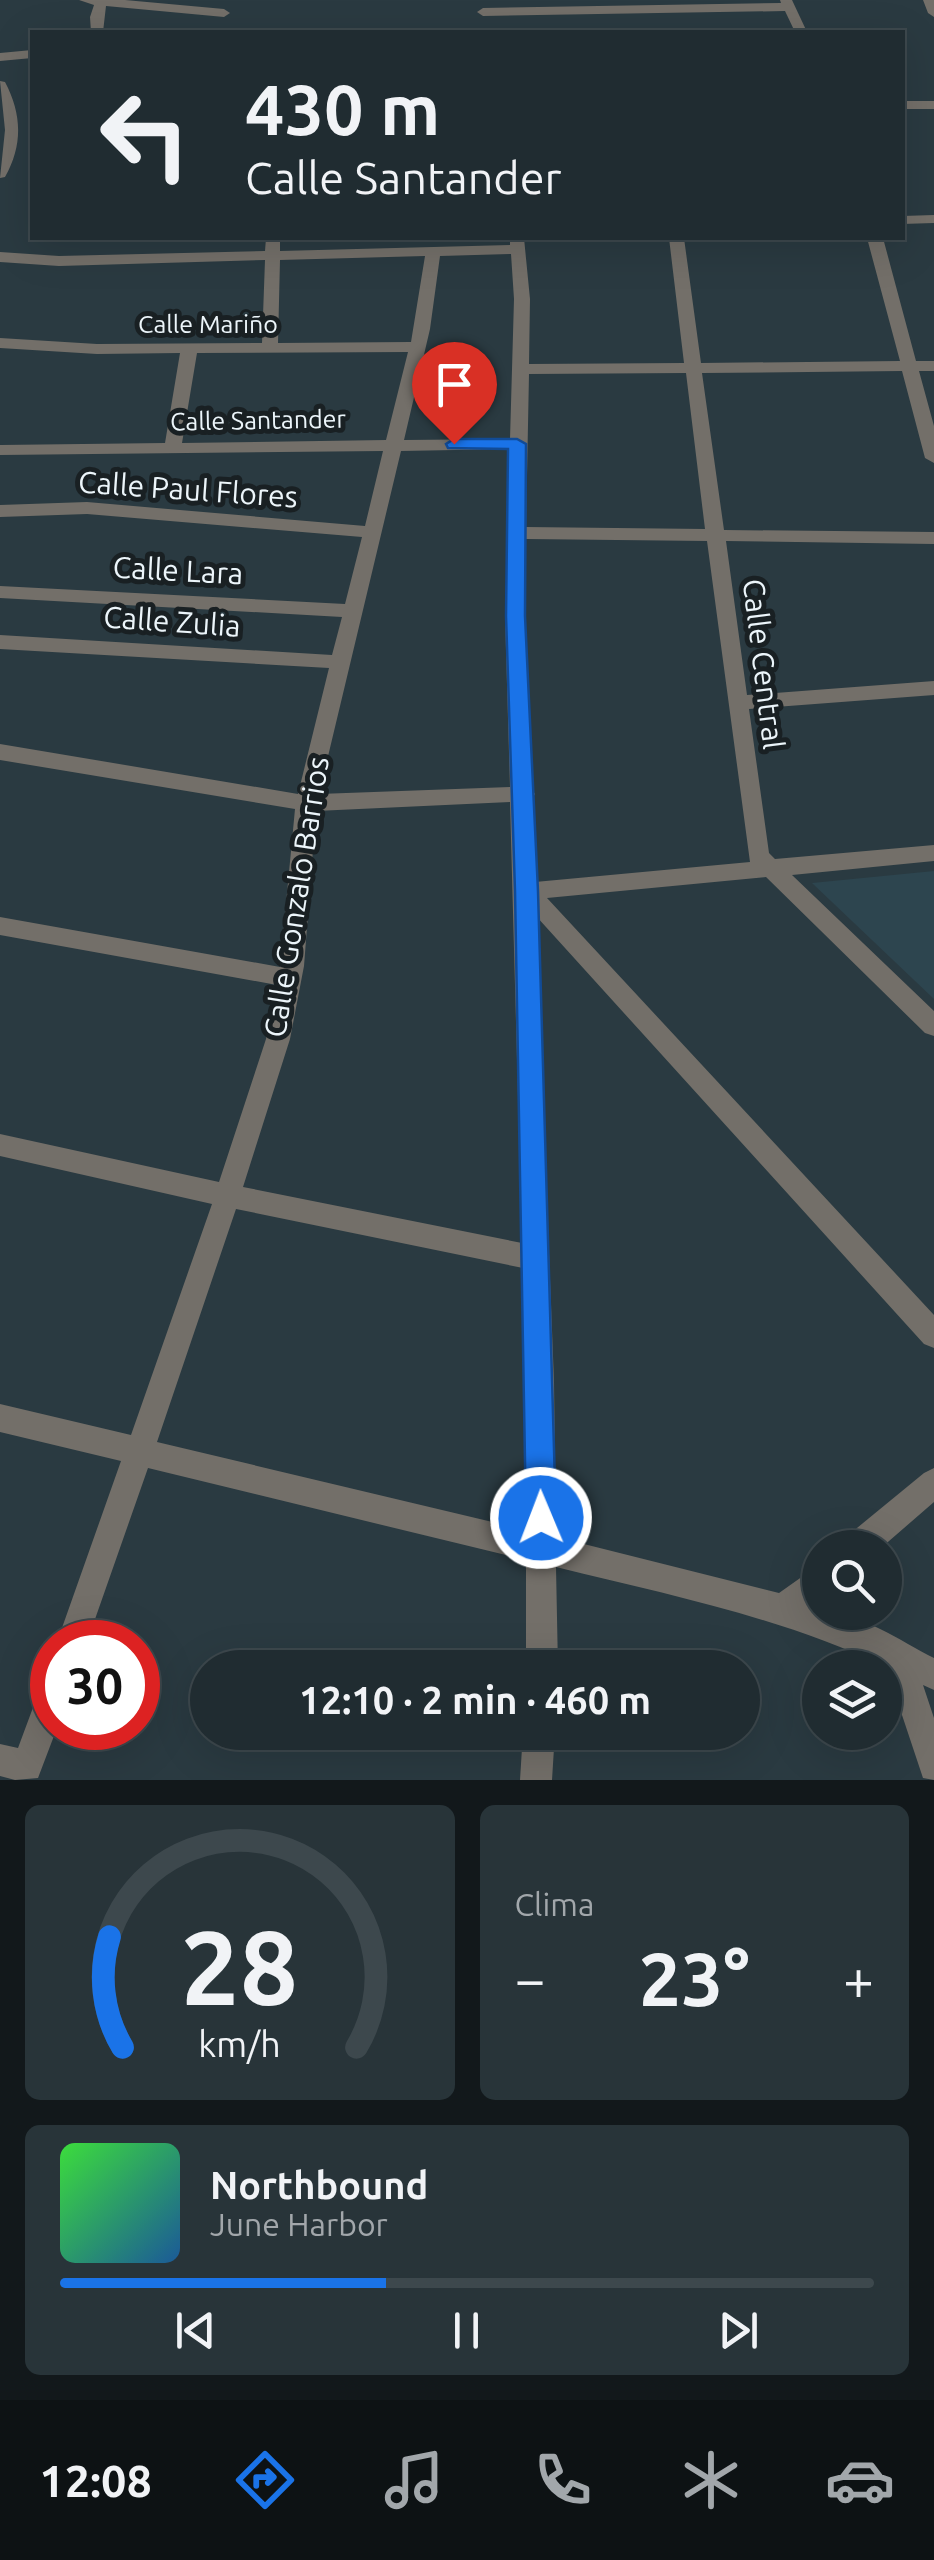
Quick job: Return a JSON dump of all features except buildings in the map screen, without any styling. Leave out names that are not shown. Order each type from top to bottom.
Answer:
[{"type":"street","points":[[85,0],[223,6]]},
{"type":"street","points":[[929,0],[934,13]]},
{"type":"street","points":[[97,30],[101,2]]},
{"type":"street","points":[[482,6],[634,15],[672,4],[788,3],[800,30]]},
{"type":"street","points":[[0,57],[30,54]]},
{"type":"street","points":[[0,174],[14,134],[12,113],[1,91]]},
{"type":"street","points":[[905,105],[934,105]]},
{"type":"street","points":[[905,220],[934,219]]},
{"type":"street","points":[[121,240],[123,259]]},
{"type":"street","name":"Calle Central","points":[[676,240],[757,852],[770,870],[934,1026]]},
{"type":"street","points":[[876,240],[934,458]]},
{"type":"street","points":[[0,257],[123,259],[273,246],[434,251],[517,243],[522,299],[516,534],[536,1258],[542,1650]]},
{"type":"street","points":[[270,348],[273,246]]},
{"type":"street","name":"Calle Gonzalo Barrios","points":[[80,1620],[228,1196],[278,1039],[290,978],[306,804],[417,347],[434,251]]},
{"type":"street","name":"Calle Mariño","points":[[0,343],[73,349],[417,347]]},
{"type":"street","points":[[173,446],[189,349]]},
{"type":"street","points":[[520,369],[934,366]]},
{"type":"street","name":"Calle Santander","points":[[0,450],[517,444]]},
{"type":"street","name":"Calle Paul Flores","points":[[0,510],[87,508],[371,532]]},
{"type":"street","points":[[516,534],[934,538]]},
{"type":"street","name":"Calle Lara","points":[[0,592],[352,610]]},
{"type":"street","name":"Calle Zulia","points":[[0,642],[340,662]]},
{"type":"street","points":[[738,702],[934,688]]},
{"type":"street","points":[[0,752],[306,804],[524,794]]},
{"type":"street","points":[[527,891],[934,854]]},
{"type":"street","points":[[527,891],[934,1335]]},
{"type":"street","points":[[0,926],[290,978]]},
{"type":"street","points":[[0,1144],[228,1196],[536,1258]]},
{"type":"street","points":[[0,1418],[783,1610],[890,1650]]},
{"type":"street","points":[[878,1530],[934,1483]]},
{"type":"street","points":[[783,1610],[802,1594]]},
{"type":"street","points":[[902,1656],[934,1674]]},
{"type":"street","points":[[902,1668],[934,1767]]},
{"type":"street","points":[[14,1764],[30,1736]]},
{"type":"street","points":[[536,1780],[538,1750]]},
{"type":"shaded area","points":[[934,871],[934,999],[812,883]]},
{"type":"route","points":[[454,444],[517,444],[517,680],[527,891],[541,1518]]}]
